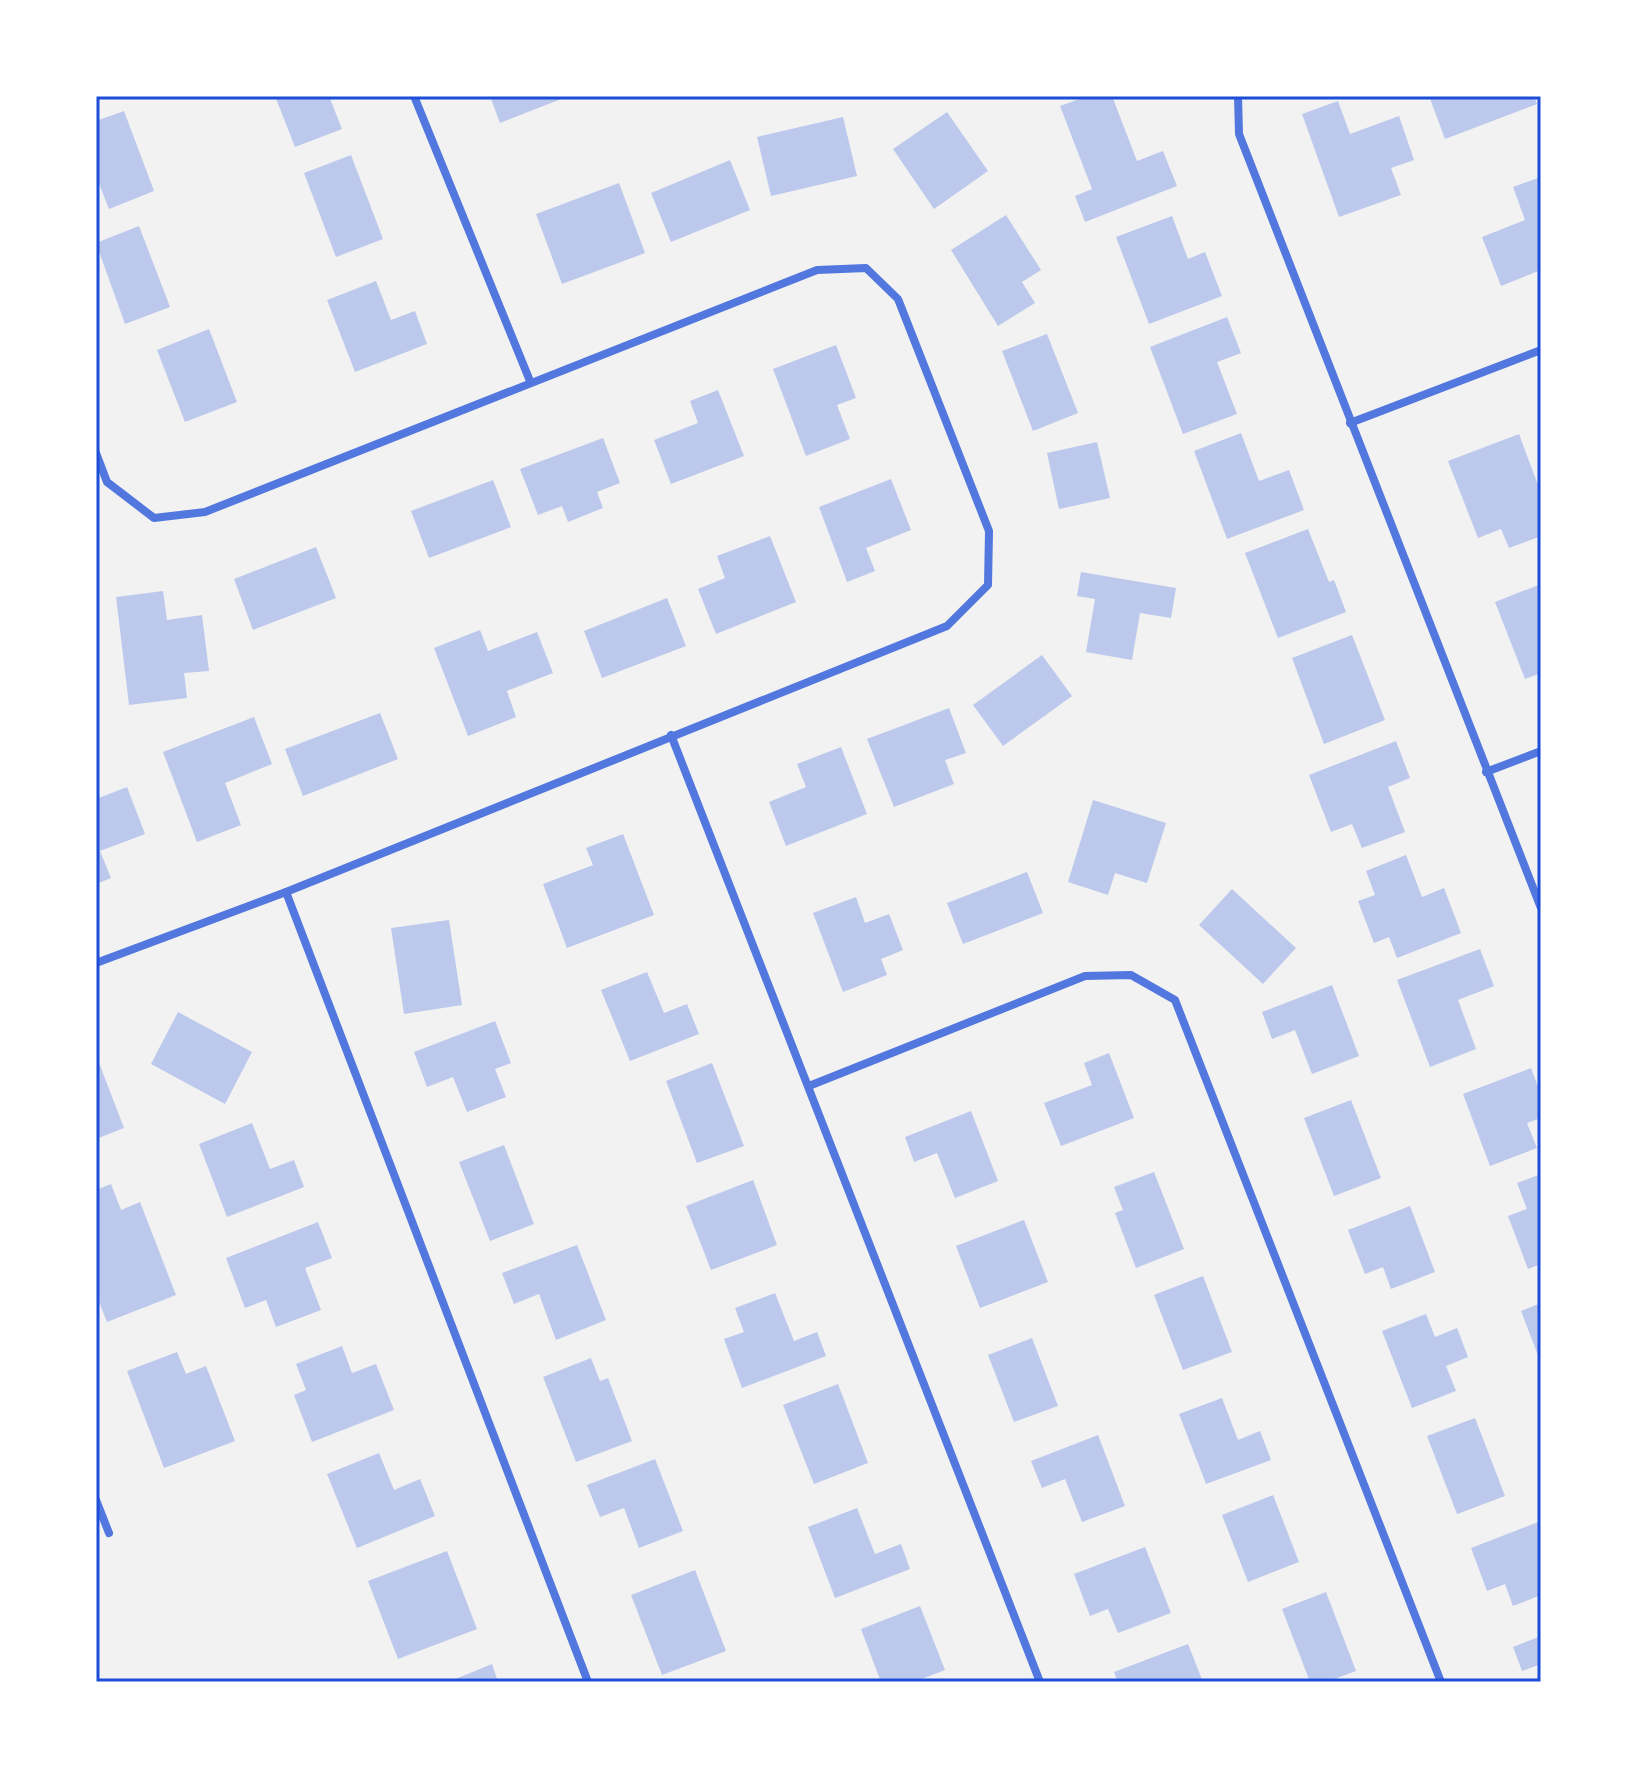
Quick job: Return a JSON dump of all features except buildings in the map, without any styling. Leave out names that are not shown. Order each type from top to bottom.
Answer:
[{"type":"street","points":[[414,96],[530,381]]},
{"type":"street","points":[[1238,96],[1239,134],[1541,908]]},
{"type":"street","points":[[96,453],[107,482],[154,518],[205,512],[817,270],[866,268],[898,299],[989,531],[988,585],[947,626],[286,892],[96,963]]},
{"type":"street","points":[[1350,423],[1541,350]]},
{"type":"street","points":[[671,735],[1040,1682]]},
{"type":"street","points":[[1486,772],[1541,751]]},
{"type":"street","points":[[286,892],[588,1682]]},
{"type":"street","points":[[809,1086],[1085,976],[1131,975],[1175,1000],[1441,1682]]},
{"type":"street","points":[[96,1500],[109,1533]]}]
